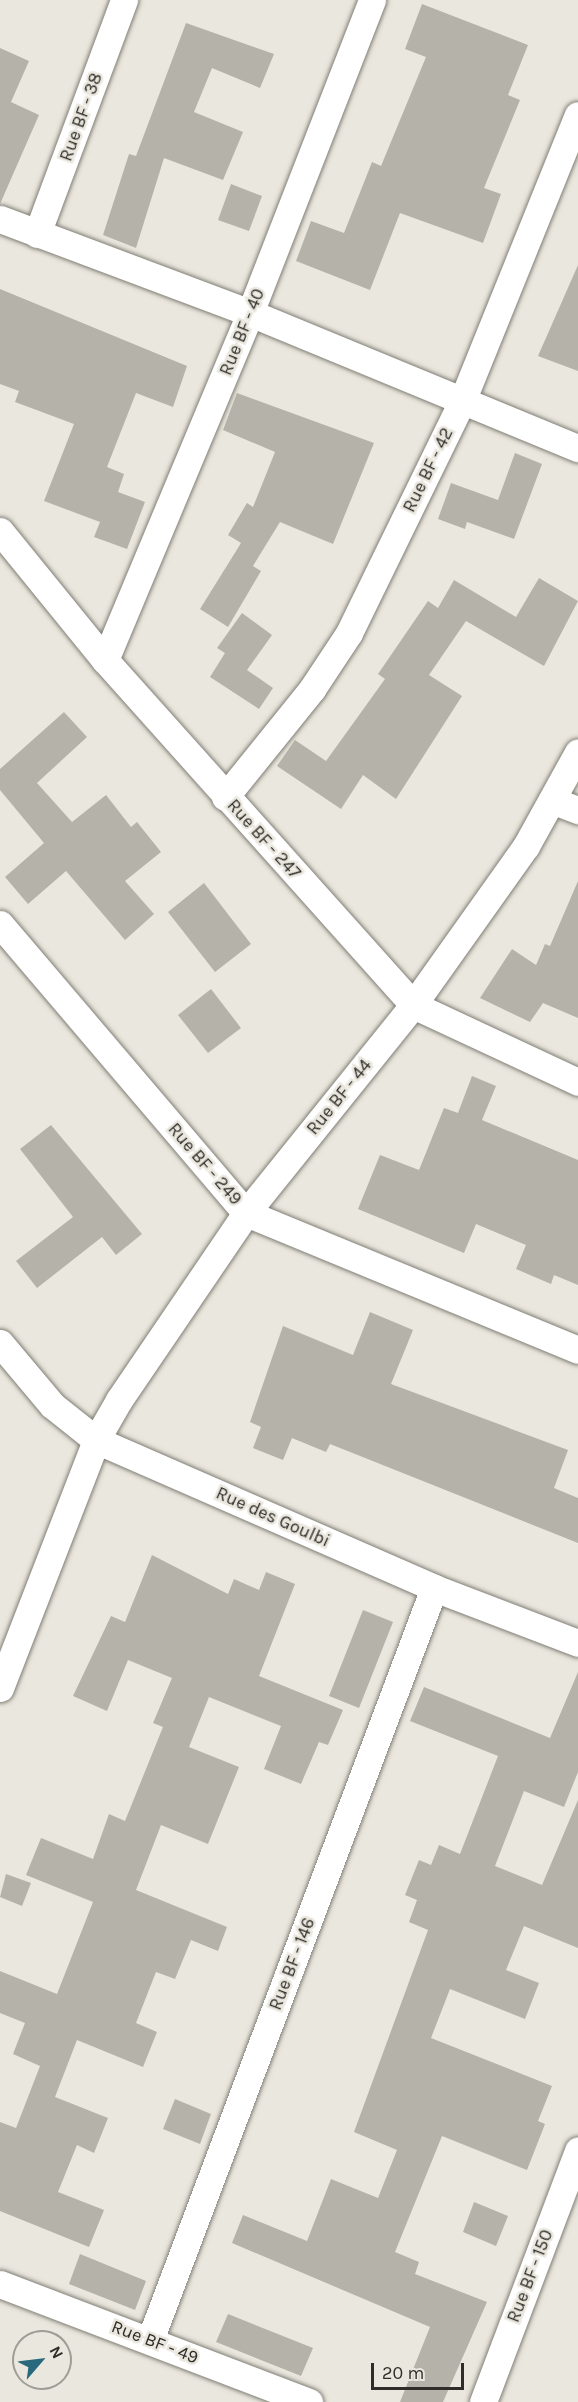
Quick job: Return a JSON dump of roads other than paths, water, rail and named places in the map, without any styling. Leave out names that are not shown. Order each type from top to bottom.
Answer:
[{"type":"street","name":"Rue BF - 38","points":[[37,234],[124,0]]},
{"type":"street","name":"Rue BF - 40","points":[[105,660],[250,313],[372,0]]},
{"type":"street","name":"Rue BF - 42","points":[[225,797],[312,689],[349,633],[464,399],[578,115]]},
{"type":"street","points":[[0,219],[250,313],[464,399],[578,448]]},
{"type":"street","name":"Rue BF - 247","points":[[0,531],[105,660],[413,1005],[578,1082]]},
{"type":"street","name":"Rue BF - 44","points":[[0,1688],[96,1440],[246,1213],[413,1005],[566,806],[578,752]]},
{"type":"street","name":"Rue BF - 249","points":[[0,924],[246,1213],[578,1350]]},
{"type":"street","name":"Rue des Goulbi","points":[[0,1343],[52,1405],[96,1440],[434,1588],[578,1643]]},
{"type":"street","name":"Rue BF - 146","points":[[150,2340],[434,1588]]},
{"type":"street","name":"Rue BF - 150","points":[[483,2402],[578,2150]]},
{"type":"street","name":"Rue BF - 49","points":[[0,2284],[309,2402]]}]
